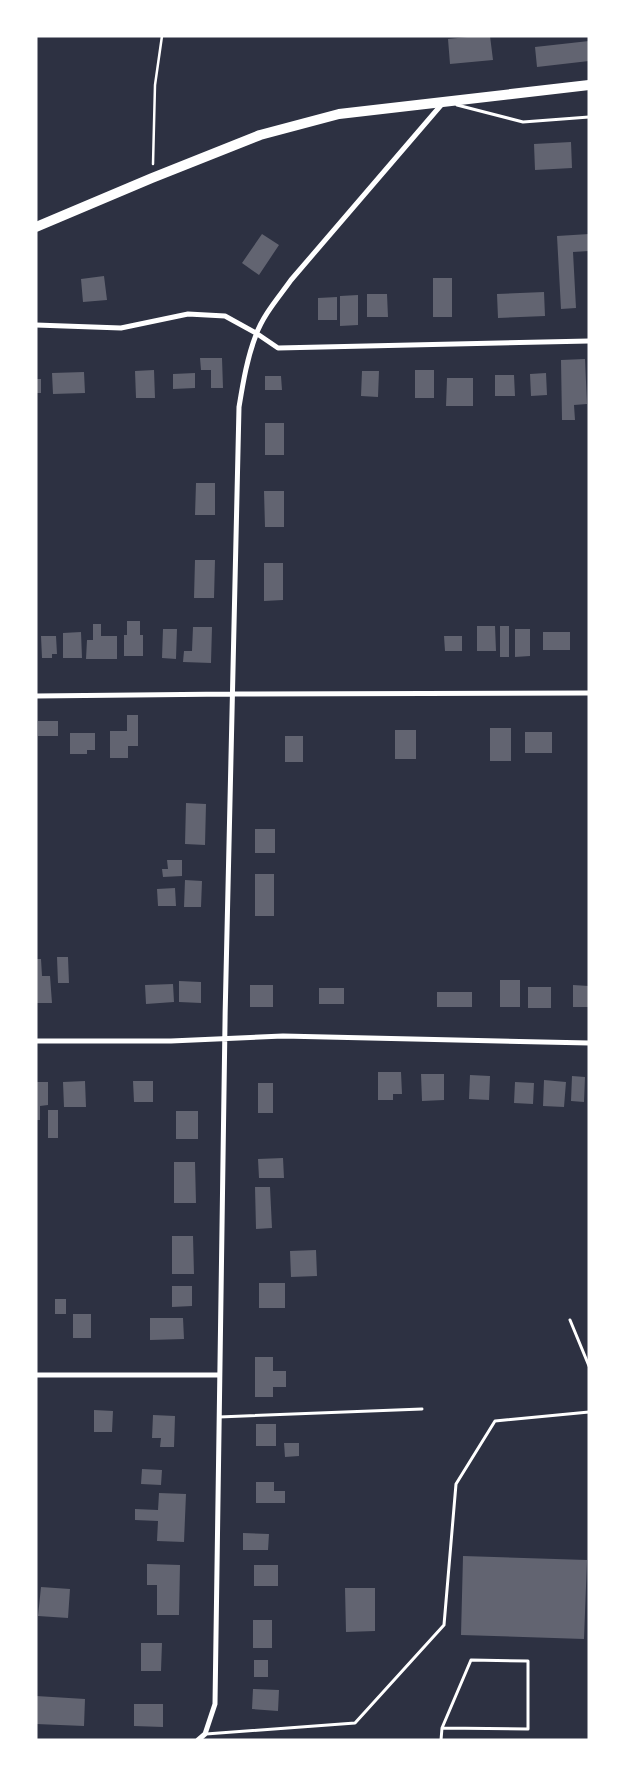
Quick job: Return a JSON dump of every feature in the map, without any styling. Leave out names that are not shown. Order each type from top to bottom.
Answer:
[{"type":"main road","points":[[36,228],[152,178],[260,135],[340,114],[589,85]]},
{"type":"street","points":[[198,1740],[205,1734],[215,1704],[224,1038],[239,407],[245,369],[256,334],[273,304],[444,101]]},
{"type":"street","points":[[36,325],[121,328],[188,314],[225,316],[278,348],[589,341]]},
{"type":"street","points":[[36,696],[589,693]]},
{"type":"street","points":[[36,1041],[171,1041],[283,1036],[589,1043]]},
{"type":"street","points":[[36,1375],[218,1375]]},
{"type":"lane","points":[[444,101],[523,122],[589,117]]},
{"type":"lane","points":[[570,1320],[589,1366]]},
{"type":"lane","points":[[218,1417],[422,1409]]},
{"type":"lane","points":[[205,1734],[355,1723],[444,1625],[456,1484],[495,1421],[589,1412]]},
{"type":"lane","points":[[441,1740],[442,1728],[471,1660],[528,1661],[528,1729],[442,1728]]},
{"type":"path","points":[[152,178],[155,85],[162,36]]},
{"type":"building","points":[[490,36],[493,60],[450,64],[448,39]]},
{"type":"building","points":[[589,41],[589,61],[537,67],[535,47]]},
{"type":"building","points":[[571,142],[572,168],[535,170],[534,144]]},
{"type":"building","points":[[262,234],[279,245],[259,275],[242,263]]},
{"type":"building","points":[[589,234],[589,251],[573,252],[576,308],[561,309],[557,236]]},
{"type":"building","points":[[104,276],[107,300],[83,302],[81,279]]},
{"type":"building","points":[[433,278],[452,278],[452,317],[433,317]]},
{"type":"building","points":[[544,292],[545,316],[498,318],[497,294]]},
{"type":"building","points":[[367,294],[387,294],[388,317],[367,317]]},
{"type":"building","points":[[358,295],[358,325],[340,326],[340,296]]},
{"type":"building","points":[[337,297],[337,320],[318,320],[318,298]]},
{"type":"building","points":[[200,358],[222,358],[223,388],[211,388],[211,370],[201,370]]},
{"type":"building","points":[[585,359],[587,404],[574,405],[575,420],[562,420],[561,360]]},
{"type":"building","points":[[154,370],[155,398],[136,398],[135,371]]},
{"type":"building","points":[[415,370],[434,370],[434,398],[415,398]]},
{"type":"building","points":[[362,371],[379,371],[378,397],[361,396]]},
{"type":"building","points":[[84,372],[85,393],[53,394],[52,373]]},
{"type":"building","points":[[195,373],[195,388],[173,389],[173,374]]},
{"type":"building","points":[[546,373],[547,395],[531,396],[530,374]]},
{"type":"building","points":[[495,375],[514,375],[515,396],[495,396]]},
{"type":"building","points":[[265,376],[281,376],[282,390],[265,390]]},
{"type":"building","points":[[447,378],[473,378],[473,406],[446,406]]},
{"type":"building","points":[[36,379],[41,379],[41,393],[36,393]]},
{"type":"building","points":[[265,423],[284,423],[284,455],[265,455]]},
{"type":"building","points":[[196,483],[215,483],[215,515],[195,515]]},
{"type":"building","points":[[264,491],[284,491],[284,527],[265,527]]},
{"type":"building","points":[[195,560],[215,560],[214,598],[194,598]]},
{"type":"building","points":[[264,563],[283,563],[283,600],[264,601]]},
{"type":"building","points":[[127,621],[140,621],[140,635],[143,635],[143,656],[124,656],[124,635],[127,635]]},
{"type":"building","points":[[93,624],[101,624],[101,636],[117,636],[117,659],[86,659],[87,640],[93,640]]},
{"type":"building","points":[[477,626],[495,626],[496,651],[477,651]]},
{"type":"building","points":[[500,626],[509,626],[509,657],[500,657]]},
{"type":"building","points":[[193,627],[212,627],[211,663],[183,662],[184,651],[192,651]]},
{"type":"building","points":[[163,629],[177,629],[176,659],[162,658]]},
{"type":"building","points":[[515,629],[530,629],[530,656],[515,657]]},
{"type":"building","points":[[81,632],[82,658],[63,658],[63,633]]},
{"type":"building","points":[[543,632],[570,632],[570,650],[543,650]]},
{"type":"building","points":[[41,636],[56,636],[57,654],[52,654],[52,658],[42,658]]},
{"type":"building","points":[[444,636],[462,636],[462,651],[445,651]]},
{"type":"building","points":[[127,715],[138,715],[138,746],[128,746],[128,758],[110,758],[110,731],[127,731]]},
{"type":"building","points":[[38,721],[58,721],[58,736],[38,736]]},
{"type":"building","points":[[490,728],[511,728],[511,761],[490,761]]},
{"type":"building","points":[[395,730],[416,730],[416,759],[395,759]]},
{"type":"building","points":[[525,732],[552,732],[552,753],[525,753]]},
{"type":"building","points":[[70,733],[95,733],[95,750],[87,750],[87,754],[70,754]]},
{"type":"building","points":[[285,736],[303,736],[303,762],[285,762]]},
{"type":"building","points":[[186,803],[206,804],[205,845],[185,844]]},
{"type":"building","points":[[255,829],[275,829],[275,853],[255,853]]},
{"type":"building","points":[[167,860],[182,860],[182,876],[163,877],[162,869],[168,869]]},
{"type":"building","points":[[255,874],[274,874],[274,916],[255,916]]},
{"type":"building","points":[[185,880],[202,881],[201,907],[184,907]]},
{"type":"building","points":[[175,888],[176,906],[158,906],[157,889]]},
{"type":"building","points":[[57,957],[68,957],[69,983],[58,983]]},
{"type":"building","points":[[36,959],[41,959],[42,976],[50,976],[52,1003],[36,1003]]},
{"type":"building","points":[[500,980],[520,980],[520,1007],[500,1007]]},
{"type":"building","points":[[179,981],[201,982],[201,1003],[179,1002]]},
{"type":"building","points":[[173,984],[174,1002],[146,1004],[145,985]]},
{"type":"building","points":[[250,985],[273,985],[273,1007],[250,1007]]},
{"type":"building","points":[[573,985],[589,986],[589,1007],[573,1007]]},
{"type":"building","points":[[528,987],[551,987],[551,1008],[528,1008]]},
{"type":"building","points":[[319,988],[344,988],[344,1004],[319,1004]]},
{"type":"building","points":[[437,992],[472,992],[472,1007],[437,1007]]},
{"type":"building","points":[[378,1072],[401,1072],[402,1094],[393,1094],[393,1100],[378,1100]]},
{"type":"building","points":[[421,1074],[444,1074],[444,1100],[422,1101]]},
{"type":"building","points":[[470,1075],[490,1076],[489,1100],[469,1099]]},
{"type":"building","points":[[572,1076],[585,1077],[584,1102],[571,1101]]},
{"type":"building","points":[[544,1080],[566,1082],[564,1107],[543,1106]]},
{"type":"building","points":[[85,1081],[86,1107],[64,1107],[63,1082]]},
{"type":"building","points":[[133,1081],[153,1081],[153,1102],[134,1102]]},
{"type":"building","points":[[36,1082],[48,1082],[48,1105],[40,1106],[40,1120],[36,1120]]},
{"type":"building","points":[[515,1082],[534,1083],[533,1104],[514,1103]]},
{"type":"building","points":[[258,1083],[273,1083],[273,1113],[258,1113]]},
{"type":"building","points":[[48,1110],[58,1110],[58,1138],[48,1138]]},
{"type":"building","points":[[176,1111],[198,1111],[198,1139],[176,1139]]},
{"type":"building","points":[[283,1158],[284,1178],[259,1178],[258,1159]]},
{"type":"building","points":[[174,1162],[195,1162],[196,1203],[174,1203]]},
{"type":"building","points":[[255,1187],[270,1187],[272,1228],[256,1229]]},
{"type":"building","points":[[172,1236],[193,1236],[194,1274],[172,1274]]},
{"type":"building","points":[[316,1250],[317,1276],[291,1277],[290,1251]]},
{"type":"building","points":[[259,1283],[285,1283],[285,1308],[259,1308]]},
{"type":"building","points":[[172,1286],[192,1286],[192,1306],[172,1307]]},
{"type":"building","points":[[55,1299],[66,1299],[66,1314],[55,1314]]},
{"type":"building","points":[[73,1314],[91,1314],[91,1338],[73,1338]]},
{"type":"building","points":[[150,1318],[183,1318],[184,1339],[150,1340]]},
{"type":"building","points":[[255,1357],[273,1357],[273,1371],[286,1371],[286,1387],[273,1387],[273,1397],[255,1397]]},
{"type":"building","points":[[94,1410],[113,1411],[112,1432],[94,1432]]},
{"type":"building","points":[[153,1415],[175,1416],[174,1447],[160,1447],[161,1438],[152,1438]]},
{"type":"building","points":[[256,1424],[276,1424],[276,1446],[256,1446]]},
{"type":"building","points":[[284,1443],[299,1443],[299,1456],[285,1457]]},
{"type":"building","points":[[142,1469],[162,1470],[161,1485],[141,1484]]},
{"type":"building","points":[[256,1482],[274,1482],[274,1491],[285,1491],[285,1503],[256,1503]]},
{"type":"building","points":[[159,1493],[186,1494],[184,1542],[157,1541],[158,1521],[135,1520],[135,1509],[158,1510]]},
{"type":"building","points":[[243,1533],[269,1534],[268,1550],[243,1550]]},
{"type":"building","points":[[463,1556],[587,1560],[584,1639],[461,1635]]},
{"type":"building","points":[[147,1564],[180,1565],[179,1615],[157,1615],[157,1585],[147,1585]]},
{"type":"building","points":[[254,1565],[278,1565],[278,1586],[254,1586]]},
{"type":"building","points":[[41,1587],[70,1589],[68,1618],[38,1616]]},
{"type":"building","points":[[345,1588],[375,1588],[375,1631],[346,1632]]},
{"type":"building","points":[[253,1620],[272,1620],[272,1648],[253,1648]]},
{"type":"building","points":[[141,1643],[162,1643],[161,1671],[141,1671]]},
{"type":"building","points":[[254,1660],[268,1660],[268,1677],[254,1677]]},
{"type":"building","points":[[253,1689],[279,1690],[278,1711],[252,1709]]},
{"type":"building","points":[[36,1696],[85,1699],[84,1726],[36,1724]]},
{"type":"building","points":[[134,1704],[163,1704],[163,1727],[134,1726]]}]
